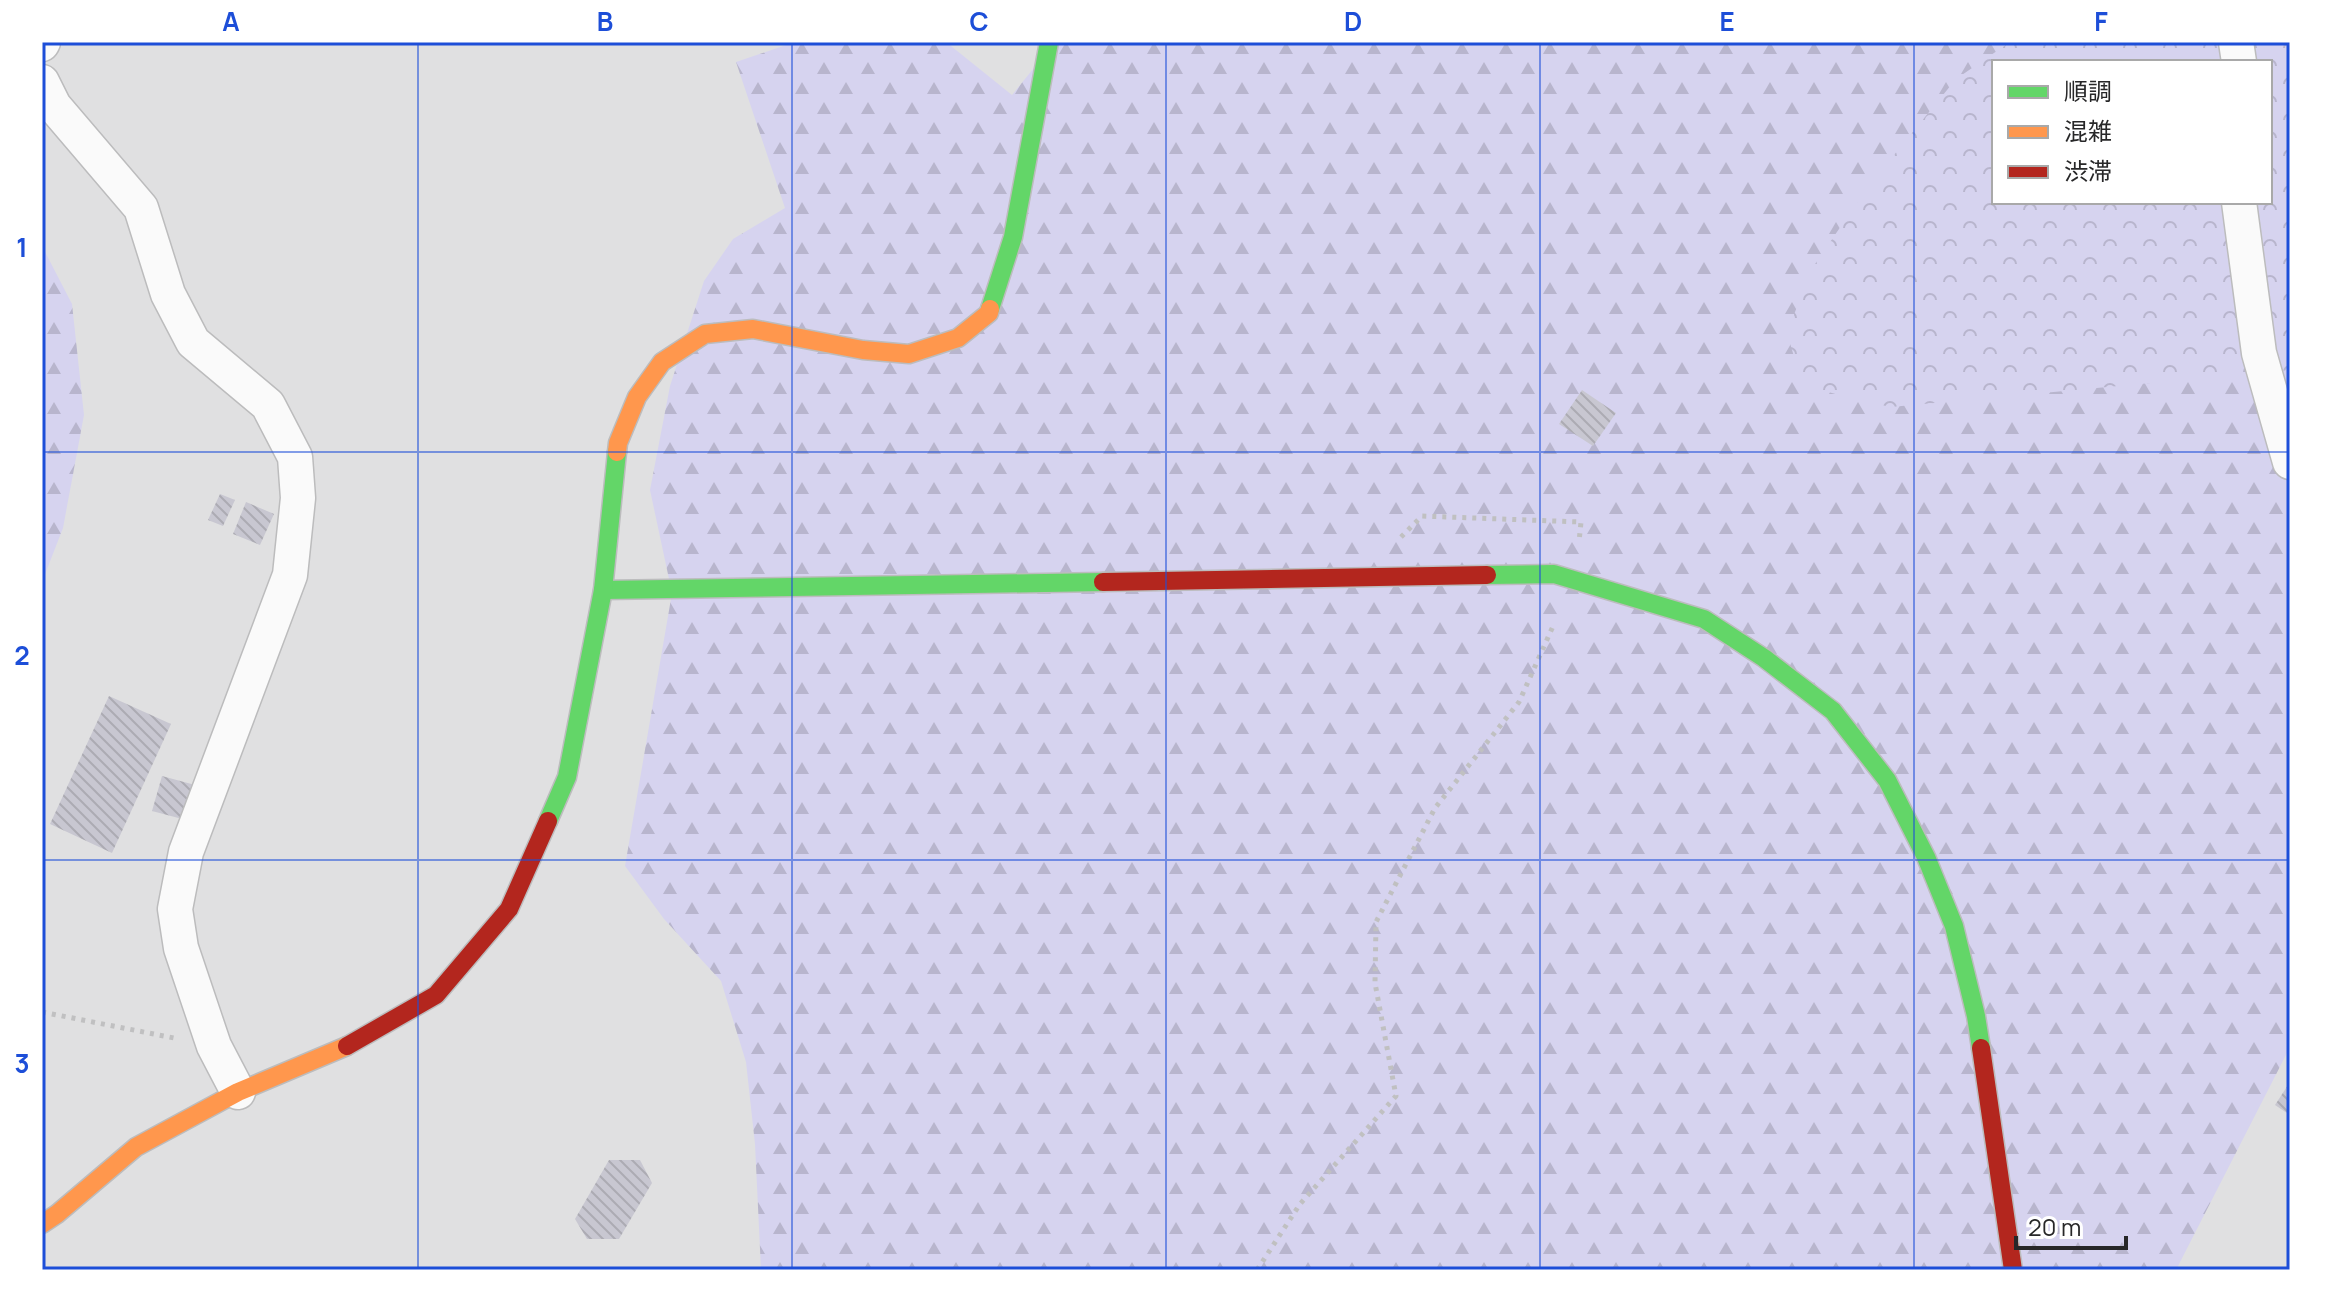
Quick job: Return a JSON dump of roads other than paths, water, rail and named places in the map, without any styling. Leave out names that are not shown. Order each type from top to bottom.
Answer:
[{"type":"street","points":[[42,1224],[136,1147],[238,1092],[359,1041],[436,995],[509,909],[567,777],[603,590],[618,443],[637,397],[662,362],[705,334],[753,329],[863,350],[909,354],[958,338],[989,313],[1013,237],[1049,42]]},
{"type":"street","points":[[42,82],[54,106],[141,208],[168,294],[193,342],[268,405],[295,457],[298,498],[290,575],[186,852],[175,909],[181,948],[214,1046],[238,1092]]},
{"type":"street","points":[[2239,204],[2259,353],[2290,462]]},
{"type":"street","points":[[603,590],[1554,574],[1704,619],[1764,658],[1833,711],[1887,780],[1926,857],[1954,926],[1976,1016],[2013,1270]]}]
